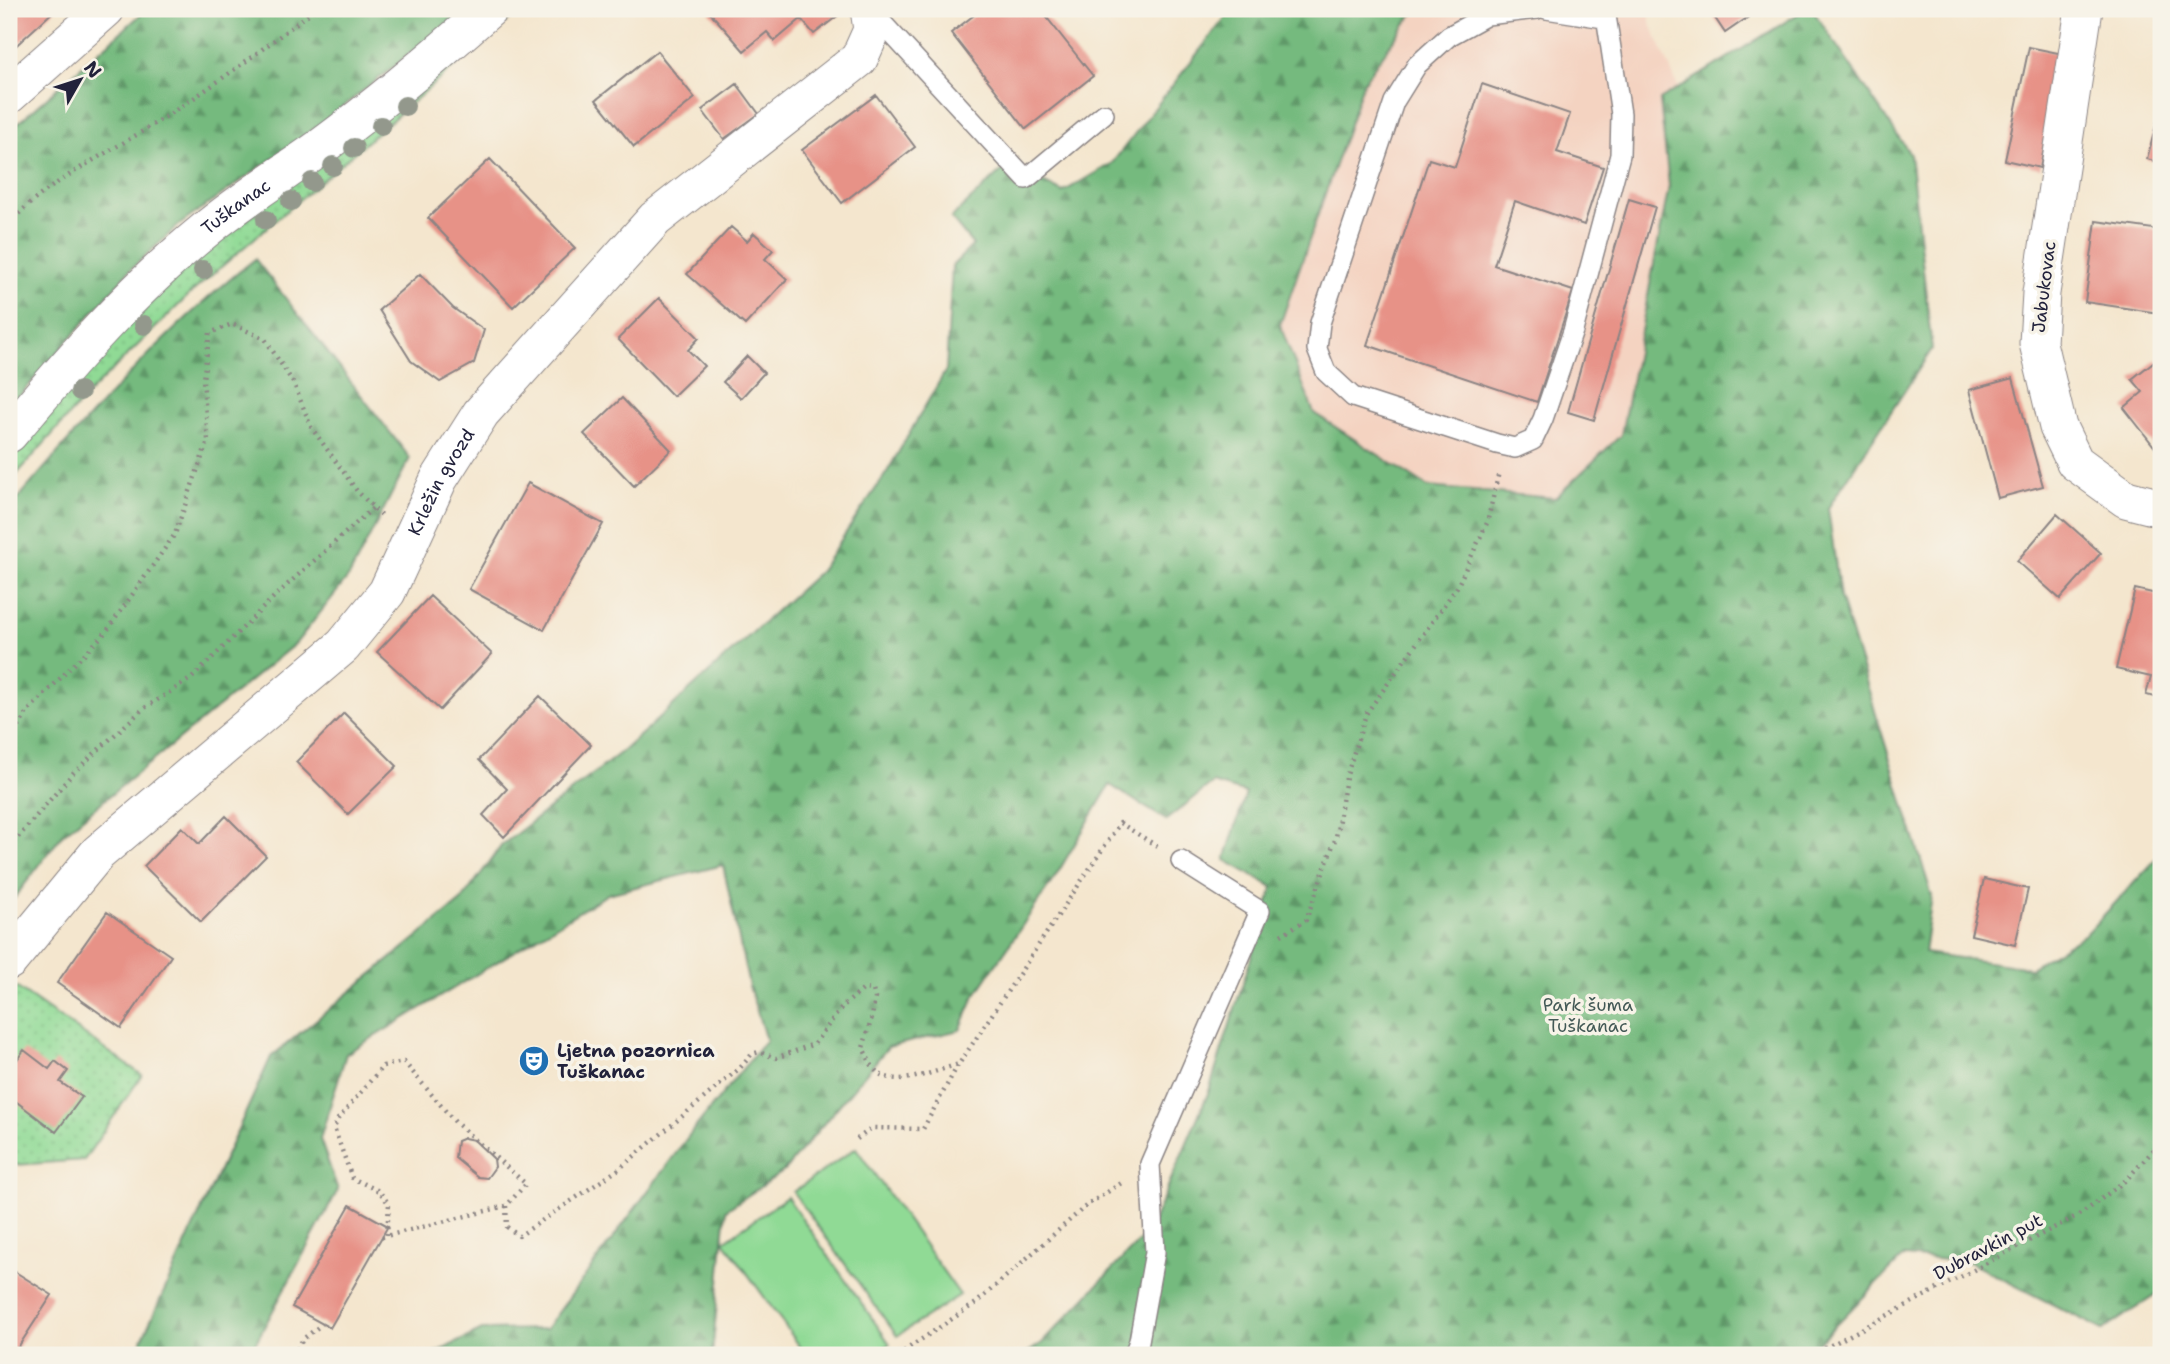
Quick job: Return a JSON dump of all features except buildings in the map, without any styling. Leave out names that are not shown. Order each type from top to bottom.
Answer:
[{"type":"street","points":[[9,95],[106,9]]},
{"type":"street","name":"Tuškanac","points":[[9,434],[105,325],[201,232],[256,189],[318,149],[372,108],[489,9]]},
{"type":"street","name":"Krležin gvozd","points":[[9,961],[97,853],[343,646],[387,592],[439,479],[481,413],[654,219],[859,59],[872,30],[869,9]]},
{"type":"street","name":"Jabukovac","points":[[2084,9],[2041,293],[2038,343],[2058,427],[2075,462],[2126,499],[2161,508]]},
{"type":"lane","points":[[869,9],[1026,179],[1104,114]]},
{"type":"lane","points":[[1537,9],[1487,15],[1449,36],[1417,65],[1394,102],[1320,323],[1317,349],[1326,372],[1353,397],[1497,444],[1515,447],[1533,440],[1543,419],[1573,331],[1620,155],[1621,114],[1604,13],[1546,9]]},
{"type":"lane","points":[[1134,1355],[1139,1341],[1155,1252],[1150,1164],[1260,911],[1181,860]]},
{"type":"path","points":[[9,224],[33,200],[157,122],[249,59],[315,9]]},
{"type":"path","points":[[9,746],[27,712],[106,632],[175,534],[208,440],[203,379],[210,333],[232,324],[265,339],[294,384],[311,427],[373,508],[411,542]]},
{"type":"path","points":[[1239,962],[1306,919],[1336,837],[1346,778],[1366,714],[1457,587],[1487,523],[1497,475],[1515,447]]},
{"type":"path","points":[[9,848],[73,773],[143,709],[201,669],[277,594],[373,508]]},
{"type":"path","points":[[857,1139],[872,1129],[923,1129],[959,1064],[1120,823],[1181,860]]},
{"type":"path","points":[[506,1206],[385,1236],[389,1204],[379,1191],[352,1178],[334,1128],[383,1066],[404,1062],[455,1122],[526,1184],[506,1206],[507,1227],[519,1236],[619,1169],[740,1068],[752,1054],[759,1052],[776,1058],[814,1044],[843,1006],[864,989],[873,990],[875,998],[863,1048],[876,1071],[887,1077],[914,1077],[959,1064]]},
{"type":"path","name":"Dubravkin put","points":[[1812,1355],[2084,1212],[2126,1180],[2161,1142]]},
{"type":"path","points":[[898,1355],[976,1303],[1087,1205],[1150,1164]]},
{"type":"path","points":[[294,1355],[303,1339],[322,1324]]},
{"type":"shaded area","points":[[1416,9],[1650,9],[1650,22],[1679,89],[1660,100],[1669,186],[1621,435],[1555,498],[1428,487],[1314,413],[1280,325],[1364,81]]},
{"type":"green space","points":[[147,9],[467,9],[321,124],[179,225],[130,270],[9,408],[9,131]]},
{"type":"green space","points":[[510,9],[521,9],[192,292],[87,395],[9,483],[9,461],[99,357],[167,287],[230,232]]},
{"type":"green space","name":"Park šuma Tuškanac","points":[[1232,9],[1416,9],[1364,81],[1280,325],[1314,413],[1428,487],[1555,498],[1621,435],[1669,186],[1660,100],[1806,9],[1812,9],[1910,154],[1932,349],[1828,508],[1840,597],[1932,896],[1924,953],[2030,968],[2087,933],[2161,854],[2161,1291],[2103,1330],[1969,1262],[1904,1256],[1806,1355],[1024,1355],[1042,1343],[1149,1231],[1209,1091],[1273,887],[1225,860],[1246,793],[1213,783],[1166,820],[1110,785],[1057,874],[974,997],[960,1030],[888,1047],[784,1171],[726,1210],[712,1355],[431,1355],[482,1330],[546,1329],[693,1130],[766,1040],[749,986],[723,865],[608,894],[346,1054],[320,1139],[338,1190],[249,1355],[135,1355],[271,1057],[461,901],[502,845],[624,750],[820,571],[887,472],[946,370],[952,266],[973,245],[951,218],[1008,165],[1063,192],[1112,163]]},
{"type":"green space","points":[[255,259],[410,458],[350,575],[296,643],[63,834],[9,905],[9,509],[96,410],[157,346]]},
{"type":"green space","points":[[16,987],[142,1075],[84,1160],[15,1165],[9,1171],[9,997]]},
{"type":"green space","points":[[856,1148],[960,1295],[897,1336],[793,1192]]},
{"type":"green space","points":[[787,1197],[890,1344],[873,1355],[806,1355],[724,1241]]},
{"type":"place","name":"Ljetna pozornica Tuškanac","points":[[534,1061]]}]
